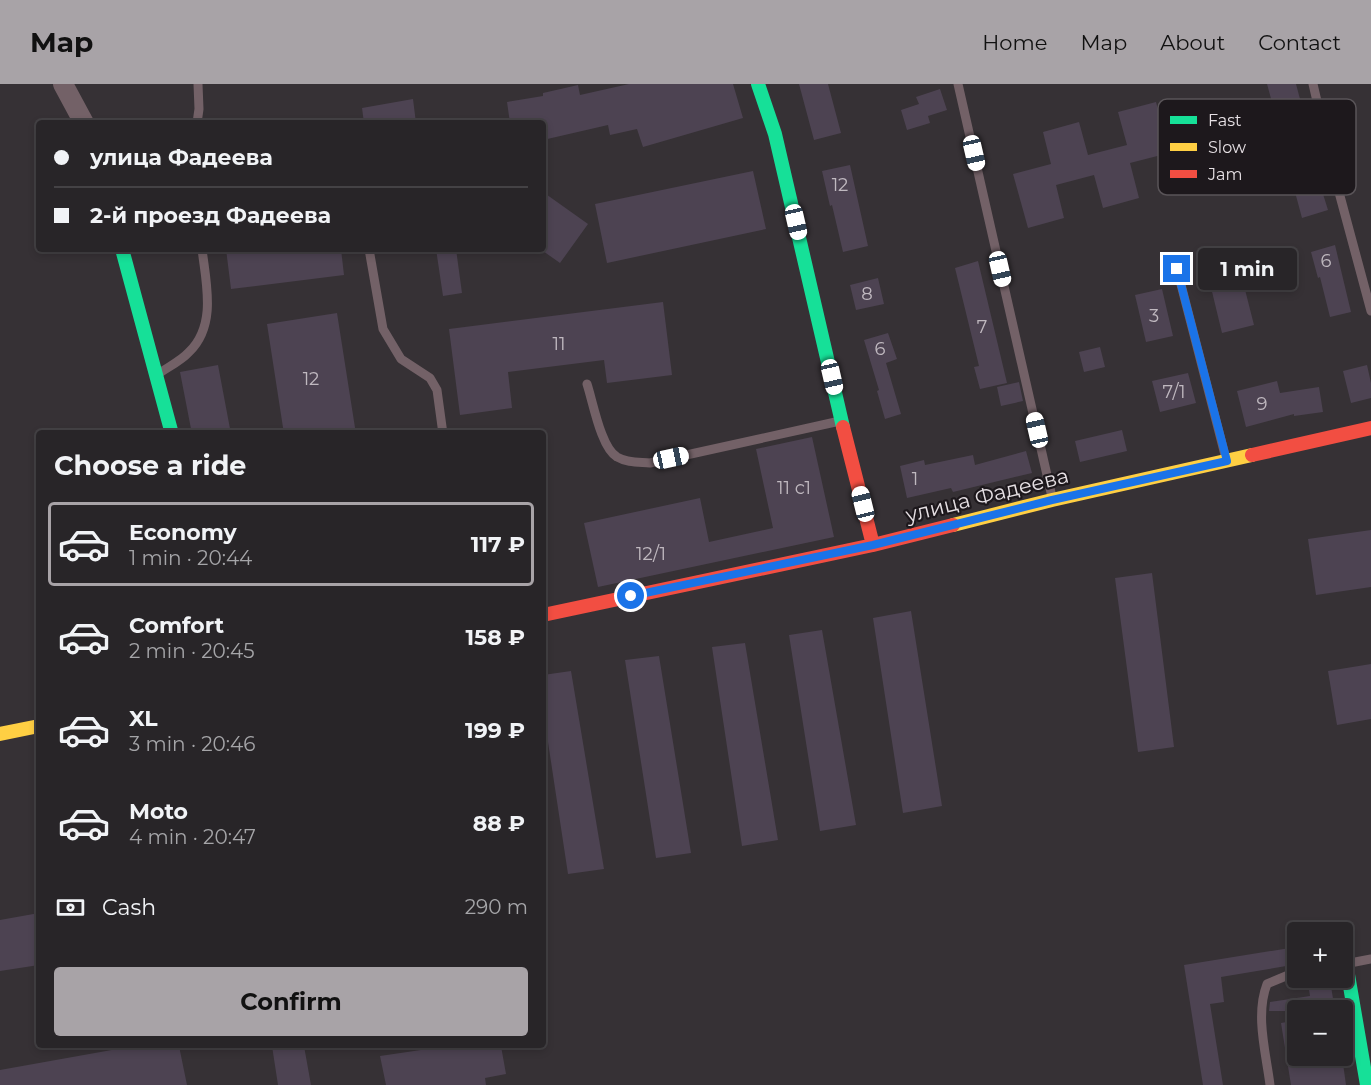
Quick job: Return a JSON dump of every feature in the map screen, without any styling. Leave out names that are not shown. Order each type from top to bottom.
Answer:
[{"type":"main road","points":[[758,84],[775,134],[873,545]]},
{"type":"main road","points":[[123,252],[171,430]]},
{"type":"main road","name":"улица Фадеева","points":[[546,614],[873,545],[1052,500],[1371,428]]},
{"type":"main road","points":[[0,734],[36,727]]},
{"type":"main road","points":[[1348,988],[1366,1085]]},
{"type":"street","points":[[63,84],[82,120]]},
{"type":"lane","points":[[197,120],[198,84]]},
{"type":"lane","points":[[958,84],[1052,500]]},
{"type":"lane","points":[[1313,84],[1316,99]]},
{"type":"lane","points":[[1340,195],[1371,311]]},
{"type":"lane","points":[[156,375],[190,352],[203,332],[208,307],[202,252]]},
{"type":"lane","points":[[370,252],[383,329],[401,359],[430,378],[437,390],[442,430]]},
{"type":"lane","points":[[1177,269],[1227,461]]},
{"type":"lane","points":[[588,384],[605,444],[615,456],[630,462],[650,463],[842,421]]},
{"type":"lane","points":[[1353,962],[1371,959]]},
{"type":"lane","points":[[1270,1085],[1263,1034],[1263,995],[1267,984],[1287,976]]},
{"type":"building","points":[[629,84],[733,84],[743,118],[643,147],[637,129],[610,135],[608,125],[546,139],[546,120],[510,120],[507,102],[543,96],[543,93],[578,85],[580,95]]},
{"type":"building","points":[[799,84],[828,84],[841,133],[814,140]]},
{"type":"building","points":[[1267,84],[1296,84],[1300,99],[1271,99]]},
{"type":"building","points":[[940,89],[947,110],[928,116],[930,123],[907,130],[901,110],[919,104],[916,97]]},
{"type":"building","points":[[413,99],[416,120],[364,120],[362,108]]},
{"type":"building","points":[[1156,102],[1158,110],[1158,156],[1130,163],[1139,198],[1103,208],[1094,175],[1056,185],[1064,218],[1028,228],[1013,174],[1051,164],[1043,132],[1079,122],[1088,155],[1127,145],[1118,112]]},
{"type":"building","points":[[850,165],[868,246],[843,252],[822,171]]},
{"type":"building","points":[[753,171],[766,229],[607,263],[595,204]]},
{"type":"building","points":[[546,194],[588,224],[560,263],[544,252]]},
{"type":"building","points":[[1296,195],[1323,195],[1328,210],[1302,218]]},
{"type":"building","points":[[1335,245],[1351,312],[1330,317],[1311,252]]},
{"type":"building","points":[[226,252],[341,252],[344,275],[231,289]]},
{"type":"building","points":[[436,252],[456,252],[462,293],[443,296]]},
{"type":"building","points":[[978,261],[1007,383],[980,389],[974,367],[979,366],[955,268]]},
{"type":"building","points":[[1239,266],[1254,325],[1222,333],[1208,275]]},
{"type":"building","points":[[878,278],[884,304],[856,310],[850,285]]},
{"type":"building","points":[[1162,289],[1173,336],[1146,342],[1135,295]]},
{"type":"building","points":[[663,302],[672,375],[607,383],[604,360],[508,372],[512,408],[460,415],[449,329]]},
{"type":"building","points":[[337,313],[355,430],[283,430],[267,324]]},
{"type":"building","points":[[888,333],[897,359],[886,363],[901,414],[885,419],[864,340]]},
{"type":"building","points":[[1100,347],[1105,367],[1084,372],[1079,352]]},
{"type":"building","points":[[218,365],[230,430],[191,430],[180,372]]},
{"type":"building","points":[[1367,365],[1371,383],[1371,398],[1351,403],[1343,371]]},
{"type":"building","points":[[1188,373],[1196,403],[1160,412],[1152,381]]},
{"type":"building","points":[[1277,381],[1280,393],[1319,387],[1323,412],[1294,416],[1294,414],[1246,427],[1237,391]]},
{"type":"building","points":[[1019,382],[1023,401],[1001,406],[997,387]]},
{"type":"building","points":[[1122,430],[1127,451],[1080,462],[1075,441]]},
{"type":"building","points":[[812,437],[834,537],[598,587],[584,523],[700,498],[709,542],[773,528],[756,449]]},
{"type":"building","points":[[1026,451],[1032,473],[953,492],[951,488],[907,498],[900,466],[924,460],[925,465],[973,455],[975,465]]},
{"type":"building","points":[[1371,530],[1371,587],[1316,595],[1308,539]]},
{"type":"building","points":[[1152,573],[1174,747],[1138,752],[1115,578]]},
{"type":"building","points":[[911,611],[942,806],[903,813],[873,618]]},
{"type":"building","points":[[822,630],[856,825],[820,831],[789,635]]},
{"type":"building","points":[[745,643],[778,840],[742,846],[712,647]]},
{"type":"building","points":[[659,656],[691,853],[656,858],[625,660]]},
{"type":"building","points":[[1371,664],[1371,719],[1337,725],[1328,671]]},
{"type":"building","points":[[571,671],[604,869],[568,874],[546,729],[546,675]]},
{"type":"building","points":[[36,914],[36,965],[0,971],[0,920]]},
{"type":"building","points":[[1287,948],[1287,966],[1221,977],[1224,1002],[1210,1004],[1223,1085],[1203,1085],[1184,965]]},
{"type":"building","points":[[1309,988],[1331,988],[1333,1000],[1287,1000],[1287,1011],[1269,1011],[1270,1002],[1310,996]]},
{"type":"building","points":[[1287,1022],[1287,1060],[1281,1023]]},
{"type":"building","points":[[123,1048],[179,1048],[187,1085],[0,1085],[0,1070]]},
{"type":"building","points":[[272,1048],[304,1048],[311,1085],[278,1085]]},
{"type":"building","points":[[434,1048],[501,1048],[506,1074],[485,1078],[486,1085],[386,1085],[380,1056]]},
{"type":"building","points":[[1288,1066],[1343,1066],[1346,1085],[1291,1085]]},
{"type":"traffic: fast","points":[[758,84],[775,134],[843,427]]},
{"type":"traffic: fast","points":[[123,252],[171,430]]},
{"type":"traffic: fast","points":[[1350,988],[1367,1085]]},
{"type":"traffic: slow","points":[[953,525],[1252,455]]},
{"type":"traffic: slow","points":[[0,734],[36,727]]},
{"type":"traffic: jam","points":[[843,427],[873,545]]},
{"type":"traffic: jam","points":[[1252,455],[1371,428]]},
{"type":"traffic: jam","points":[[546,614],[873,545],[953,525]]},
{"type":"route","points":[[631,596],[873,545],[1052,500],[1227,461],[1177,269]]}]
